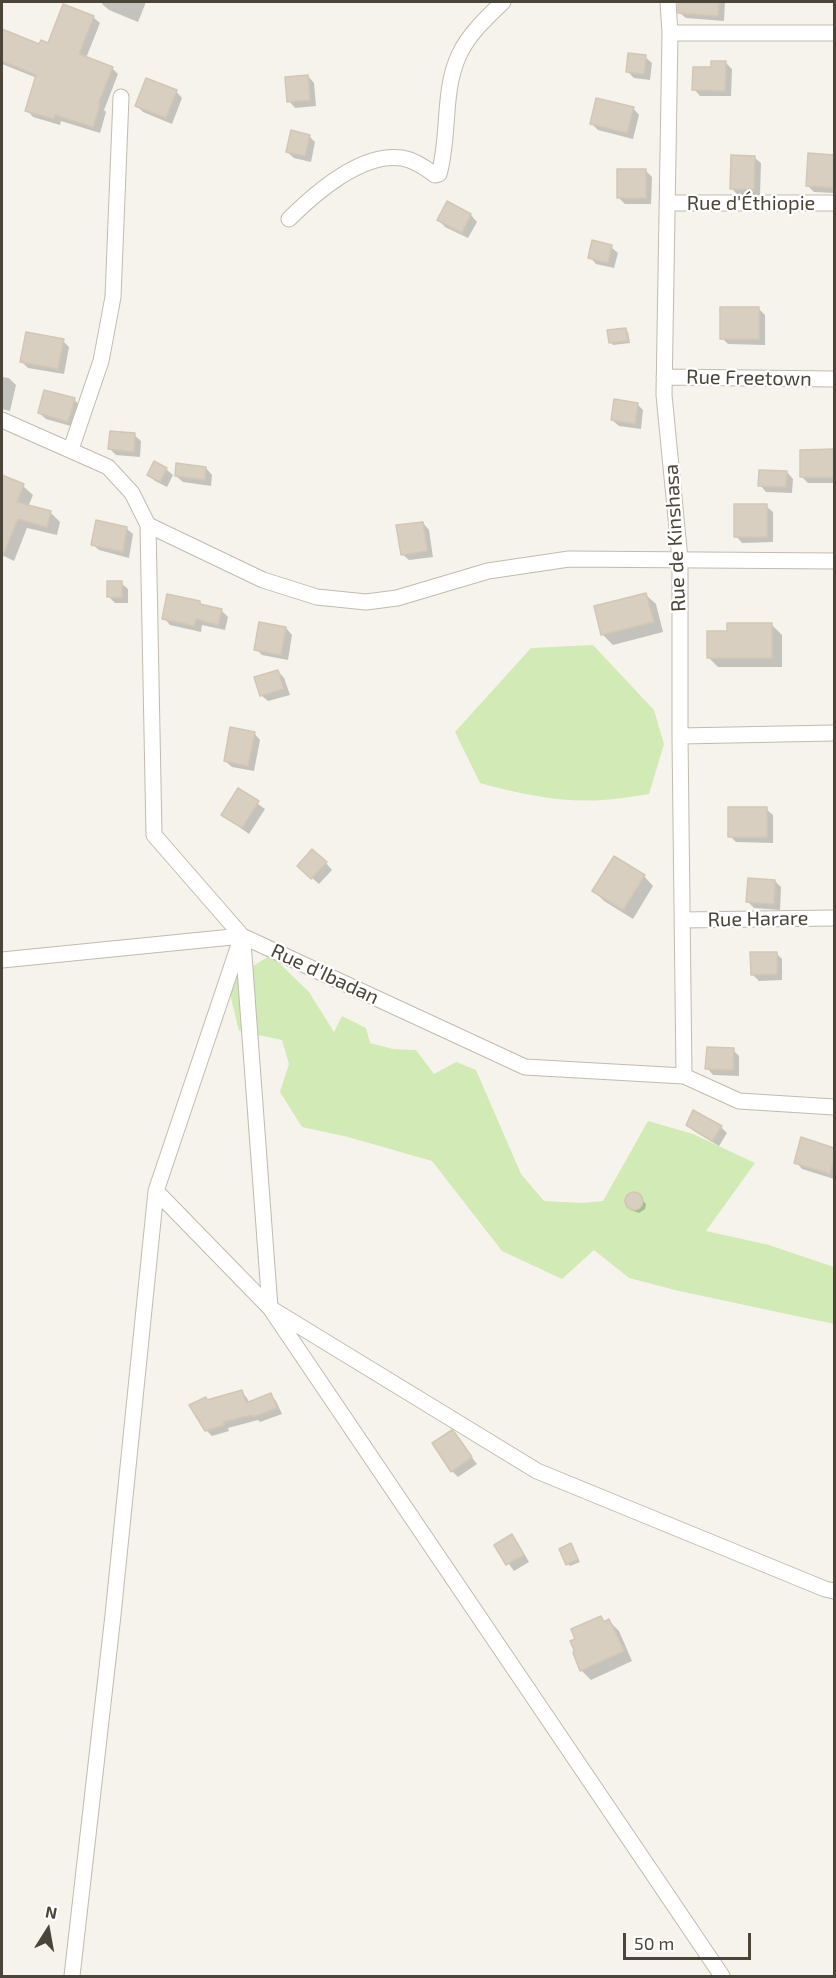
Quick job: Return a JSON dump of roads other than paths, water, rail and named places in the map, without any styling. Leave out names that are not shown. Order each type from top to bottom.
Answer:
[{"type":"street","points":[[290,219],[306,202],[335,179],[362,165],[400,158],[414,162],[435,175],[439,174],[445,147],[451,83],[458,56],[468,39],[503,2]]},
{"type":"street","name":"Rue de Kinshasa","points":[[668,2],[670,33],[664,395],[680,559],[684,1076]]},
{"type":"street","points":[[670,33],[834,33]]},
{"type":"street","points":[[71,449],[101,361],[113,297],[121,98]]},
{"type":"street","name":"Rue d'Éthiopie","points":[[667,203],[834,203]]},
{"type":"street","name":"Rue Freetown","points":[[664,377],[834,379]]},
{"type":"street","points":[[2,420],[108,467],[132,493],[148,525],[263,580],[317,597],[366,602],[397,598],[488,571],[569,559],[834,561]]},
{"type":"street","name":"Rue d'Ibadan","points":[[148,525],[154,835],[242,936],[525,1067],[684,1076],[739,1101],[834,1107]]},
{"type":"street","points":[[680,736],[834,733]]},
{"type":"street","name":"Rue Harare","points":[[682,920],[834,918]]},
{"type":"street","points":[[2,960],[242,936]]},
{"type":"street","points":[[72,1977],[113,1615],[156,1191],[242,936]]},
{"type":"street","points":[[242,936],[270,1308]]},
{"type":"street","points":[[156,1191],[270,1308],[722,1977]]},
{"type":"street","points":[[270,1308],[537,1471],[834,1591]]}]
